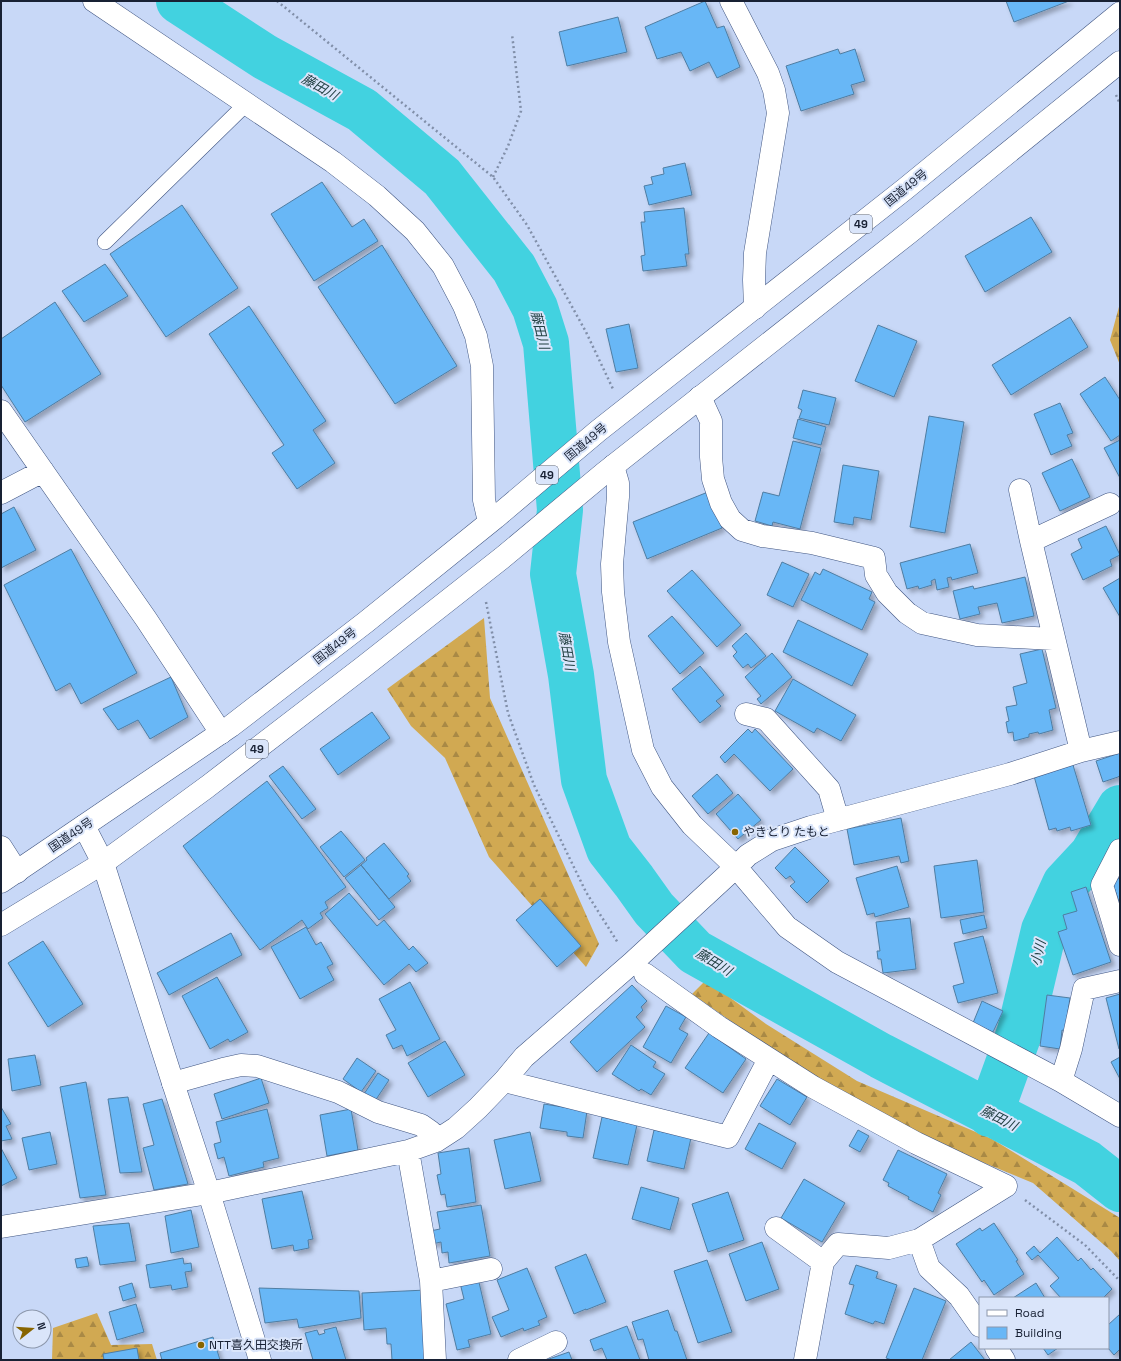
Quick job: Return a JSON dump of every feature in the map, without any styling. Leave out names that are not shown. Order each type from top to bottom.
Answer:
[{"type":"main road","points":[[94,1],[333,162],[377,196],[415,231],[443,266],[464,306],[476,336],[482,366],[484,500],[492,520]]},
{"type":"main road","points":[[732,1],[768,73],[774,90],[778,112],[755,253],[755,308]]},
{"type":"main road","name":"国道49号","points":[[9,877],[221,733],[360,627],[492,520],[598,431],[905,189],[1120,13]]},
{"type":"main road","name":"49","points":[[1,925],[103,863],[207,787],[356,673],[481,576],[608,470],[700,396],[904,237],[1120,62]]},
{"type":"main road","points":[[700,396],[711,421],[711,457],[713,479],[721,503],[730,518],[742,530],[762,536],[812,543],[874,558],[876,575],[887,593],[907,612],[922,623],[977,635],[1053,639]]},
{"type":"main road","points":[[1,411],[146,619],[221,733]]},
{"type":"main road","points":[[608,470],[618,483],[612,564],[615,608],[624,668],[643,750],[662,787],[688,820],[736,867],[787,927],[837,962],[1061,1081],[1120,1116]]},
{"type":"main road","points":[[1,493],[43,471]]},
{"type":"main road","points":[[1020,490],[1053,639],[1081,751]]},
{"type":"main road","points":[[1031,541],[1110,504]]},
{"type":"main road","points":[[746,714],[766,718],[829,789],[838,820]]},
{"type":"main road","points":[[1,1227],[210,1193],[408,1151],[436,1141],[456,1128],[478,1108],[504,1081],[524,1057],[638,969],[748,855],[772,840],[811,827],[1010,774],[1081,751],[1120,742]]},
{"type":"main road","points":[[84,826],[103,863],[173,1083],[210,1193],[260,1360]]},
{"type":"main road","points":[[1,847],[9,877]]},
{"type":"main road","points":[[1120,850],[1102,885],[1120,945]]},
{"type":"main road","points":[[638,969],[719,1027],[813,1087],[902,1136],[1006,1186]]},
{"type":"main road","points":[[1061,1081],[1071,1049],[1084,989],[1120,981]]},
{"type":"main road","points":[[504,1081],[728,1137],[769,1059]]},
{"type":"main road","points":[[173,1083],[223,1068],[241,1065],[257,1066],[338,1092],[378,1112],[421,1125],[431,1132],[436,1141]]},
{"type":"main road","points":[[408,1151],[431,1281],[435,1360]]},
{"type":"main road","points":[[805,1360],[823,1262],[838,1244],[889,1248],[919,1240],[1006,1186]]},
{"type":"main road","points":[[776,1228],[823,1262]]},
{"type":"main road","points":[[919,1240],[929,1268],[959,1296],[979,1325]]},
{"type":"main road","points":[[431,1281],[491,1269]]},
{"type":"main road","points":[[519,1360],[556,1342]]},
{"type":"main road","points":[[997,1349],[1004,1360]]},
{"type":"lane","points":[[105,242],[246,104]]},
{"type":"path","points":[[277,1],[493,177],[527,225],[586,332],[624,411]]},
{"type":"path","points":[[493,177],[508,146],[521,111],[512,34]]},
{"type":"path","points":[[481,576],[508,713],[534,785],[586,892],[609,930],[638,969]]},
{"type":"path","points":[[1006,1186],[1085,1245],[1120,1280]]},
{"type":"green space","points":[[1120,303],[1120,365],[1110,340]]},
{"type":"green space","points":[[484,618],[490,698],[599,944],[586,967],[489,857],[445,758],[411,726],[387,689]]},
{"type":"green space","points":[[706,980],[766,1024],[857,1081],[992,1139],[1120,1218],[1120,1261],[1111,1251],[1033,1183],[928,1140],[808,1075],[692,994]]},
{"type":"green space","points":[[97,1313],[111,1345],[152,1344],[157,1360],[52,1360],[53,1328]]},
{"type":"building","points":[[705,1],[717,28],[724,26],[740,67],[717,78],[709,62],[690,71],[681,52],[657,59],[645,27]]},
{"type":"building","points":[[1006,1],[1069,1],[1014,22]]},
{"type":"building","points":[[618,17],[627,52],[567,66],[559,32]]},
{"type":"building","points":[[838,49],[840,54],[855,49],[865,81],[851,85],[854,94],[801,111],[786,66]]},
{"type":"building","points":[[685,163],[692,195],[649,205],[644,186],[653,184],[651,177],[664,174],[663,168]]},
{"type":"building","points":[[322,182],[352,227],[364,219],[378,241],[314,281],[271,214]]},
{"type":"building","points":[[182,205],[238,288],[166,337],[110,254]]},
{"type":"building","points":[[684,208],[689,254],[685,254],[687,266],[643,271],[641,256],[645,255],[641,222],[645,222],[644,212]]},
{"type":"building","points":[[1031,217],[1052,252],[985,292],[965,256]]},
{"type":"building","points":[[382,245],[457,366],[395,404],[318,287]]},
{"type":"building","points":[[105,264],[128,296],[84,322],[62,291]]},
{"type":"building","points":[[55,302],[101,374],[25,422],[1,385],[1,339]]},
{"type":"building","points":[[249,306],[326,421],[313,430],[335,463],[297,489],[272,453],[284,445],[209,334]]},
{"type":"building","points":[[1070,317],[1088,347],[1011,395],[992,365]]},
{"type":"building","points":[[629,324],[638,368],[616,372],[606,329]]},
{"type":"building","points":[[878,325],[917,341],[894,397],[855,381]]},
{"type":"building","points":[[1105,377],[1120,400],[1120,435],[1111,441],[1080,394]]},
{"type":"building","points":[[803,390],[836,398],[829,425],[799,418],[802,410],[798,408]]},
{"type":"building","points":[[1060,403],[1073,433],[1067,435],[1072,446],[1051,455],[1034,414]]},
{"type":"building","points":[[929,416],[964,422],[945,533],[910,527]]},
{"type":"building","points":[[798,419],[826,427],[821,445],[793,438]]},
{"type":"building","points":[[1120,440],[1120,478],[1104,448]]},
{"type":"building","points":[[793,441],[821,448],[800,529],[773,522],[772,526],[755,521],[763,492],[779,496]]},
{"type":"building","points":[[1072,459],[1090,497],[1060,511],[1042,473]]},
{"type":"building","points":[[843,465],[879,471],[871,520],[854,517],[853,525],[834,522]]},
{"type":"building","points":[[708,492],[722,528],[647,559],[633,522]]},
{"type":"building","points":[[14,507],[36,550],[1,568],[1,514]]},
{"type":"building","points":[[1106,526],[1120,555],[1110,560],[1112,566],[1083,580],[1071,554],[1082,548],[1078,539]]},
{"type":"building","points":[[970,544],[978,573],[952,580],[951,577],[947,578],[949,587],[937,590],[935,579],[931,581],[932,585],[919,589],[918,586],[907,589],[900,563]]},
{"type":"building","points":[[71,549],[137,673],[81,704],[70,683],[56,691],[4,585]]},
{"type":"building","points":[[782,562],[809,574],[793,607],[767,595]]},
{"type":"building","points":[[823,569],[872,592],[869,599],[875,602],[862,630],[801,600],[815,572],[820,575]]},
{"type":"building","points":[[692,570],[741,625],[717,647],[667,591]]},
{"type":"building","points":[[1025,577],[1034,616],[1002,623],[997,603],[978,607],[980,614],[960,619],[953,591],[973,586],[974,589]]},
{"type":"building","points":[[1120,578],[1120,617],[1103,588]]},
{"type":"building","points":[[672,616],[704,653],[680,674],[648,636]]},
{"type":"building","points":[[798,620],[868,654],[852,686],[783,652]]},
{"type":"building","points":[[746,633],[766,656],[751,668],[748,664],[743,668],[733,656],[737,652],[732,646]]},
{"type":"building","points":[[1042,649],[1056,708],[1049,710],[1053,730],[1039,734],[1038,732],[1029,734],[1029,737],[1014,741],[1013,732],[1008,733],[1006,722],[1009,721],[1006,707],[1017,705],[1013,687],[1027,683],[1020,654]]},
{"type":"building","points":[[772,653],[792,677],[761,704],[757,699],[761,696],[745,677]]},
{"type":"building","points":[[700,666],[724,695],[716,701],[721,706],[700,723],[672,689]]},
{"type":"building","points":[[171,677],[188,717],[150,739],[138,720],[118,730],[103,709]]},
{"type":"building","points":[[793,679],[856,715],[841,741],[817,728],[814,733],[775,711]]},
{"type":"building","points":[[372,712],[390,738],[338,775],[320,749]]},
{"type":"building","points":[[748,729],[752,733],[755,729],[793,769],[770,791],[734,754],[725,763],[720,757]]},
{"type":"building","points":[[1120,753],[1120,775],[1103,782],[1096,761]]},
{"type":"building","points":[[1073,765],[1091,825],[1071,831],[1070,827],[1057,831],[1056,828],[1049,830],[1034,776]]},
{"type":"building","points":[[283,766],[316,809],[302,819],[269,776]]},
{"type":"building","points":[[717,774],[733,793],[708,814],[692,796]]},
{"type":"building","points":[[267,781],[346,887],[325,902],[328,908],[320,913],[323,918],[308,929],[302,920],[260,950],[183,846]]},
{"type":"building","points":[[738,794],[761,820],[738,839],[716,814]]},
{"type":"building","points":[[901,818],[909,861],[901,863],[899,856],[854,865],[847,829]]},
{"type":"building","points":[[341,831],[365,860],[344,877],[320,847]]},
{"type":"building","points":[[384,843],[409,874],[407,876],[411,881],[389,899],[361,865],[367,860],[366,858]]},
{"type":"building","points":[[795,847],[829,881],[807,903],[790,886],[795,882],[790,876],[786,879],[775,868]]},
{"type":"building","points":[[977,860],[984,912],[941,918],[934,866]]},
{"type":"building","points":[[361,865],[395,907],[379,920],[345,878]]},
{"type":"building","points":[[897,866],[909,907],[875,917],[874,913],[867,915],[856,878]]},
{"type":"building","points":[[1120,878],[1120,905],[1112,881]]},
{"type":"building","points":[[1086,887],[1111,962],[1073,975],[1058,932],[1067,929],[1063,915],[1077,911],[1071,892]]},
{"type":"building","points":[[349,893],[377,926],[384,920],[409,950],[413,946],[428,963],[416,972],[409,964],[384,985],[325,914]]},
{"type":"building","points":[[540,899],[581,946],[557,967],[516,920]]},
{"type":"building","points":[[984,915],[987,928],[963,934],[960,920]]},
{"type":"building","points":[[910,918],[916,969],[883,973],[881,959],[878,959],[877,951],[880,951],[876,922]]},
{"type":"building","points":[[306,927],[316,945],[321,942],[333,964],[327,967],[334,980],[300,999],[271,947]]},
{"type":"building","points":[[231,933],[242,955],[169,995],[157,973]]},
{"type":"building","points":[[983,936],[998,993],[958,1003],[953,986],[964,983],[954,943]]},
{"type":"building","points":[[43,941],[83,1004],[48,1027],[8,963]]},
{"type":"building","points":[[217,977],[248,1032],[230,1042],[228,1039],[210,1049],[182,996]]},
{"type":"building","points":[[410,982],[440,1039],[407,1056],[402,1045],[393,1049],[386,1035],[396,1030],[379,999]]},
{"type":"building","points":[[632,985],[647,1001],[641,1007],[643,1010],[636,1017],[645,1027],[597,1072],[570,1042]]},
{"type":"building","points":[[1120,994],[1120,1049],[1119,1049],[1106,998]]},
{"type":"building","points":[[1047,995],[1070,998],[1065,1031],[1062,1030],[1060,1049],[1040,1046]]},
{"type":"building","points":[[982,1001],[1003,1011],[993,1032],[973,1023]]},
{"type":"building","points":[[666,1006],[686,1017],[679,1029],[688,1034],[671,1063],[643,1047]]},
{"type":"building","points":[[709,1033],[746,1059],[723,1093],[685,1068]]},
{"type":"building","points":[[445,1041],[465,1075],[428,1097],[408,1063]]},
{"type":"building","points":[[631,1045],[656,1062],[653,1067],[665,1074],[651,1095],[641,1089],[639,1091],[612,1074]]},
{"type":"building","points":[[35,1055],[41,1085],[12,1091],[8,1059]]},
{"type":"building","points":[[1120,1057],[1120,1079],[1111,1062]]},
{"type":"building","points":[[357,1058],[376,1071],[361,1092],[343,1079]]},
{"type":"building","points":[[378,1073],[389,1080],[375,1101],[364,1094]]},
{"type":"building","points":[[261,1078],[269,1103],[222,1119],[214,1094]]},
{"type":"building","points":[[777,1079],[807,1097],[790,1125],[760,1106]]},
{"type":"building","points":[[86,1082],[106,1195],[80,1198],[60,1087]]},
{"type":"building","points":[[128,1097],[142,1172],[120,1173],[108,1099]]},
{"type":"building","points":[[162,1099],[188,1184],[154,1190],[143,1148],[154,1145],[143,1104]]},
{"type":"building","points":[[544,1104],[587,1111],[583,1138],[567,1136],[567,1132],[540,1128]]},
{"type":"building","points":[[1,1107],[11,1124],[6,1126],[12,1139],[1,1141]]},
{"type":"building","points":[[267,1109],[279,1158],[263,1162],[264,1167],[229,1176],[224,1157],[218,1159],[214,1144],[221,1142],[216,1122]]},
{"type":"building","points":[[351,1109],[358,1150],[327,1156],[320,1115]]},
{"type":"building","points":[[602,1117],[637,1125],[628,1165],[593,1158]]},
{"type":"building","points":[[759,1123],[796,1143],[782,1169],[745,1149]]},
{"type":"building","points":[[654,1130],[691,1138],[684,1169],[647,1161]]},
{"type":"building","points":[[858,1130],[869,1136],[860,1152],[849,1146]]},
{"type":"building","points":[[50,1132],[57,1164],[29,1170],[22,1138]]},
{"type":"building","points":[[530,1132],[541,1181],[505,1189],[494,1140]]},
{"type":"building","points":[[1,1148],[17,1178],[1,1186]]},
{"type":"building","points":[[469,1148],[476,1202],[447,1207],[445,1194],[441,1195],[437,1175],[441,1174],[438,1153]]},
{"type":"building","points":[[898,1150],[947,1174],[938,1193],[941,1195],[933,1212],[908,1199],[909,1197],[888,1186],[889,1183],[883,1180]]},
{"type":"building","points":[[804,1179],[845,1203],[822,1242],[781,1218]]},
{"type":"building","points":[[641,1187],[679,1198],[670,1230],[632,1219]]},
{"type":"building","points":[[302,1191],[313,1239],[308,1240],[309,1248],[294,1251],[293,1245],[272,1249],[262,1199]]},
{"type":"building","points":[[728,1192],[744,1240],[708,1252],[692,1204]]},
{"type":"building","points":[[481,1205],[490,1256],[449,1263],[448,1252],[442,1253],[441,1242],[432,1244],[430,1231],[440,1229],[437,1212]]},
{"type":"building","points":[[191,1210],[199,1247],[171,1253],[165,1216]]},
{"type":"building","points":[[129,1223],[136,1261],[100,1265],[93,1226]]},
{"type":"building","points":[[994,1223],[1018,1260],[1016,1261],[1024,1274],[994,1295],[984,1280],[982,1282],[956,1244],[980,1228],[982,1231]]},
{"type":"building","points":[[1057,1237],[1078,1261],[1081,1258],[1091,1270],[1093,1268],[1112,1289],[1104,1297],[1060,1297],[1050,1286],[1059,1278],[1038,1255],[1032,1260],[1026,1253],[1034,1246],[1040,1253]]},
{"type":"building","points":[[762,1242],[779,1289],[746,1301],[729,1254]]},
{"type":"building","points":[[586,1254],[606,1302],[574,1314],[555,1267]]},
{"type":"building","points":[[87,1257],[89,1266],[77,1268],[75,1259]]},
{"type":"building","points":[[183,1258],[184,1264],[191,1263],[192,1271],[185,1272],[188,1287],[172,1290],[171,1285],[150,1288],[146,1265]]},
{"type":"building","points":[[707,1260],[732,1332],[698,1343],[674,1271]]},
{"type":"building","points":[[856,1265],[878,1272],[876,1278],[897,1285],[884,1324],[875,1321],[873,1324],[845,1314],[854,1285],[849,1284]]},
{"type":"building","points":[[527,1268],[547,1317],[538,1321],[540,1325],[524,1331],[523,1328],[501,1337],[492,1317],[509,1310],[497,1280]]},
{"type":"building","points":[[478,1278],[491,1334],[468,1340],[470,1347],[457,1350],[446,1304],[464,1299],[460,1283]]},
{"type":"building","points":[[132,1283],[136,1297],[123,1301],[119,1287]]},
{"type":"building","points":[[1036,1283],[1044,1297],[1015,1297]]},
{"type":"building","points":[[259,1288],[359,1291],[361,1318],[299,1328],[297,1319],[265,1323]]},
{"type":"building","points":[[914,1288],[946,1301],[922,1360],[892,1360],[886,1358]]},
{"type":"building","points":[[426,1290],[426,1360],[392,1360],[391,1344],[387,1344],[386,1328],[364,1330],[362,1293]]},
{"type":"building","points":[[136,1304],[144,1332],[117,1340],[109,1312]]},
{"type":"building","points":[[668,1310],[687,1360],[649,1360],[643,1339],[638,1340],[632,1322]]},
{"type":"building","points":[[1120,1314],[1120,1349],[1114,1355],[1109,1349],[1109,1324]]},
{"type":"building","points":[[627,1326],[640,1360],[607,1360],[602,1348],[594,1351],[590,1340]]},
{"type":"building","points":[[336,1327],[346,1360],[313,1360],[305,1333],[317,1330],[319,1335],[325,1333],[324,1330]]},
{"type":"building","name":"NTT喜久田交換所","points":[[213,1337],[220,1360],[162,1360],[160,1353]]},
{"type":"building","points":[[971,1342],[985,1360],[949,1360]]},
{"type":"building","points":[[137,1348],[139,1360],[104,1360],[103,1354]]},
{"type":"building","points":[[1044,1349],[1057,1349],[1048,1355]]},
{"type":"building","points":[[569,1352],[572,1360],[546,1360]]},
{"type":"waterway","name":"藤田川","points":[[179,1],[265,57],[362,110],[442,177],[514,268],[535,308],[546,343],[560,510],[553,574],[571,675],[584,780],[609,849],[654,909],[695,952],[881,1056],[1087,1163],[1120,1189]]},
{"type":"waterway","name":"小川","points":[[990,1114],[1020,1031],[1044,930],[1065,884],[1092,855],[1120,808]]},
{"type":"place","name":"やきとり たもと","points":[[735,832]]},
{"type":"place","name":"NTT喜久田交換所","points":[[201,1345]]}]
